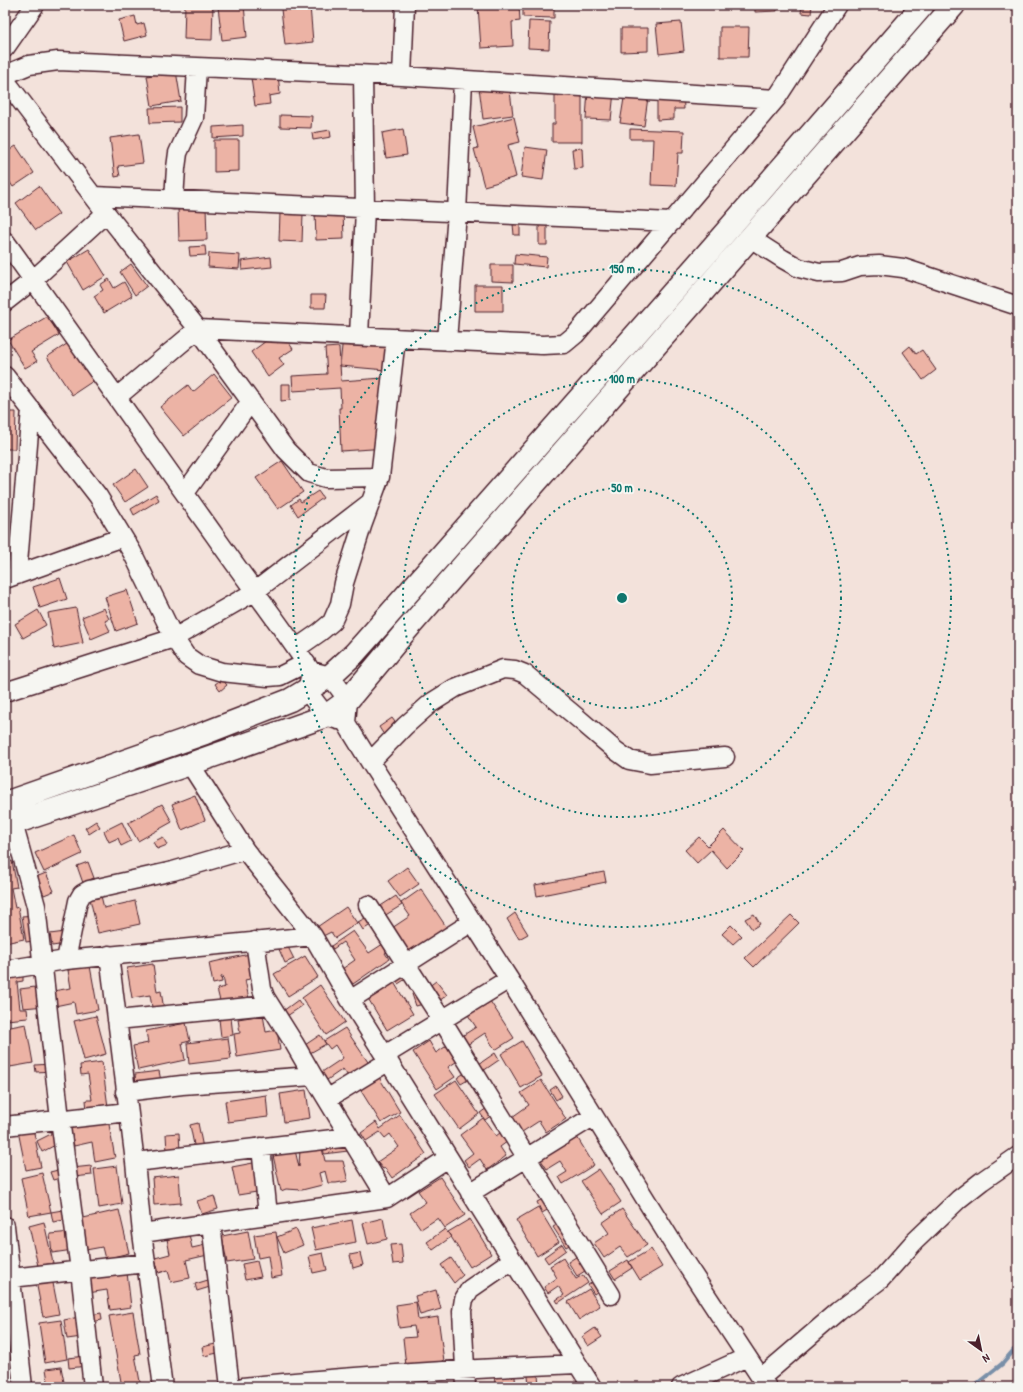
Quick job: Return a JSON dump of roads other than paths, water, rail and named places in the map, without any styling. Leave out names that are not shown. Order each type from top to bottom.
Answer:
[{"type":"main road","points":[[5,803],[205,733],[290,700],[314,675],[354,654],[711,249],[923,5]]},
{"type":"main road","points":[[9,824],[190,764],[326,716],[348,700],[404,633],[954,5]]},
{"type":"street","points":[[5,48],[35,5]]},
{"type":"street","points":[[402,76],[405,5]]},
{"type":"street","points":[[117,397],[198,329],[543,345],[564,344],[576,334],[776,99],[837,5]]},
{"type":"street","points":[[5,75],[29,65],[58,62],[402,76],[776,99]]},
{"type":"street","points":[[174,200],[178,153],[194,118],[197,68]]},
{"type":"street","points":[[359,336],[365,208],[363,75]]},
{"type":"street","points":[[5,80],[106,213],[198,329],[286,450],[309,473],[326,478],[380,477]]},
{"type":"street","points":[[447,341],[457,213],[463,80]]},
{"type":"street","points":[[93,196],[672,222]]},
{"type":"street","points":[[5,302],[33,280],[106,213]]},
{"type":"street","points":[[750,238],[799,268],[819,273],[842,272],[860,266],[879,265],[903,268],[1018,306]]},
{"type":"street","points":[[5,241],[254,592],[297,648],[314,675],[326,716],[346,723]]},
{"type":"street","points":[[297,648],[332,622],[340,604],[344,583],[380,477],[396,338]]},
{"type":"street","points":[[5,376],[98,496],[132,552],[174,638],[186,656],[199,665],[222,672],[268,677],[314,675],[348,700],[346,723],[509,979],[678,1252],[764,1382],[839,1311],[881,1279],[914,1242],[959,1199],[982,1180],[1018,1156]]},
{"type":"street","points":[[184,493],[251,401]]},
{"type":"street","points":[[31,408],[11,577],[123,537]]},
{"type":"street","points":[[5,692],[174,638],[254,592],[371,502]]},
{"type":"street","points":[[370,762],[405,726],[432,704],[455,688],[503,669],[515,670],[525,674],[615,750],[629,760],[650,764],[725,757]]},
{"type":"street","points":[[190,764],[245,850],[313,936],[350,1000],[592,1387]]},
{"type":"street","points":[[9,824],[36,906],[60,1119],[80,1270],[93,1387]]},
{"type":"street","points":[[66,960],[78,901],[82,894],[89,890],[173,871],[245,850]]},
{"type":"street","points":[[368,904],[442,1020],[611,1295]]},
{"type":"street","points":[[350,1000],[472,922]]},
{"type":"street","points":[[5,970],[43,963],[109,955],[313,936]]},
{"type":"street","points":[[255,941],[262,989],[269,1005],[294,1043],[387,1198]]},
{"type":"street","points":[[109,955],[135,1162],[142,1232],[163,1387]]},
{"type":"street","points":[[327,1099],[442,1020],[509,979]]},
{"type":"street","points":[[117,1020],[269,1005]]},
{"type":"street","points":[[125,1092],[313,1076]]},
{"type":"street","points":[[5,1126],[128,1112]]},
{"type":"street","points":[[470,1193],[594,1116]]},
{"type":"street","points":[[135,1162],[350,1138]]},
{"type":"street","points":[[261,1147],[268,1215]]},
{"type":"street","points":[[142,1232],[387,1198],[448,1158]]},
{"type":"street","points":[[212,1223],[230,1387]]},
{"type":"street","points":[[5,1226],[23,1387]]},
{"type":"street","points":[[466,1387],[462,1311],[464,1299],[470,1289],[512,1260]]},
{"type":"street","points":[[11,1278],[146,1263]]},
{"type":"street","points":[[682,1387],[747,1356]]},
{"type":"street","points":[[243,1387],[324,1383],[465,1369],[577,1364]]},
{"type":"waterway","points":[[973,1387],[1002,1364],[1014,1350],[1018,1348]]}]
